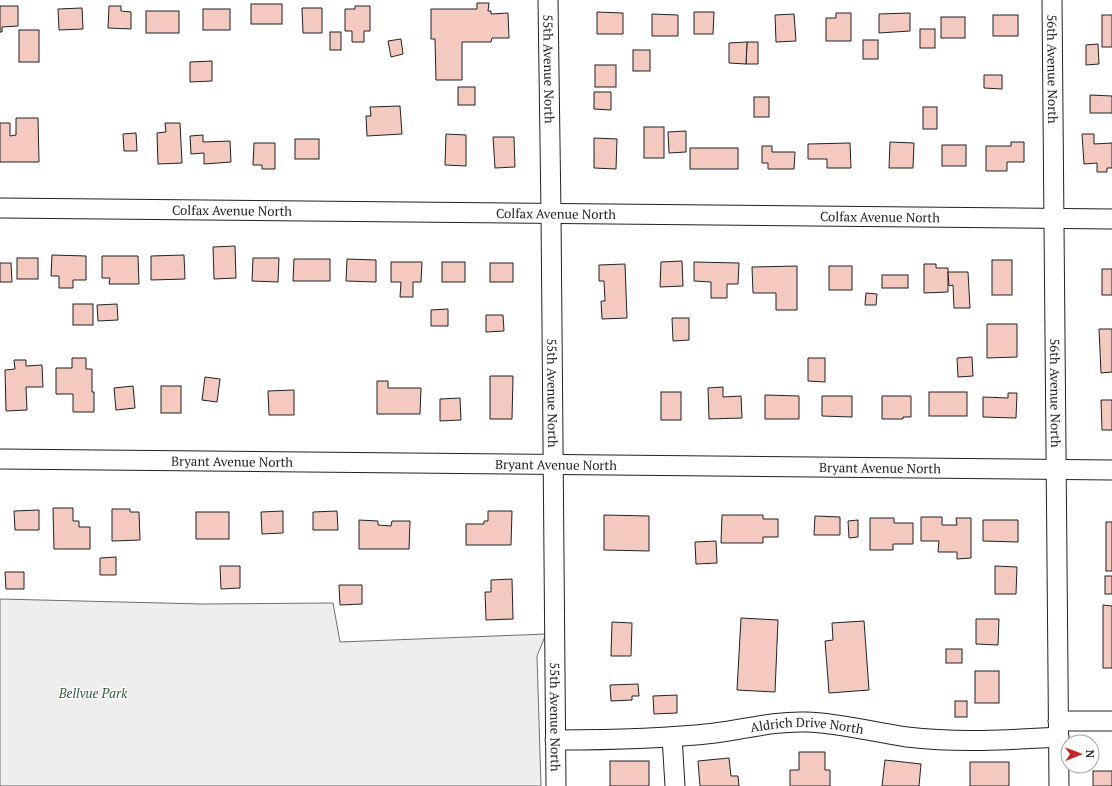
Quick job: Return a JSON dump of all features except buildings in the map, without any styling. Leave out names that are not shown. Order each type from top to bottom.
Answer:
[{"type":"street","name":"55th Avenue North","points":[[548,0],[556,786]]},
{"type":"street","name":"56th Avenue North","points":[[1052,0],[1059,786]]},
{"type":"street","name":"Colfax Avenue North","points":[[0,208],[1112,218]]},
{"type":"street","name":"Bryant Avenue North","points":[[0,459],[1112,470]]},
{"type":"street","name":"Aldrich Drive North","points":[[555,740],[672,737],[782,723],[806,722],[948,740],[996,740],[1112,721]]},
{"type":"street","points":[[672,737],[676,786]]},
{"type":"green space","name":"Bellvue Park","points":[[0,599],[202,604],[333,603],[340,642],[546,634],[537,656],[541,786],[0,786]]}]
